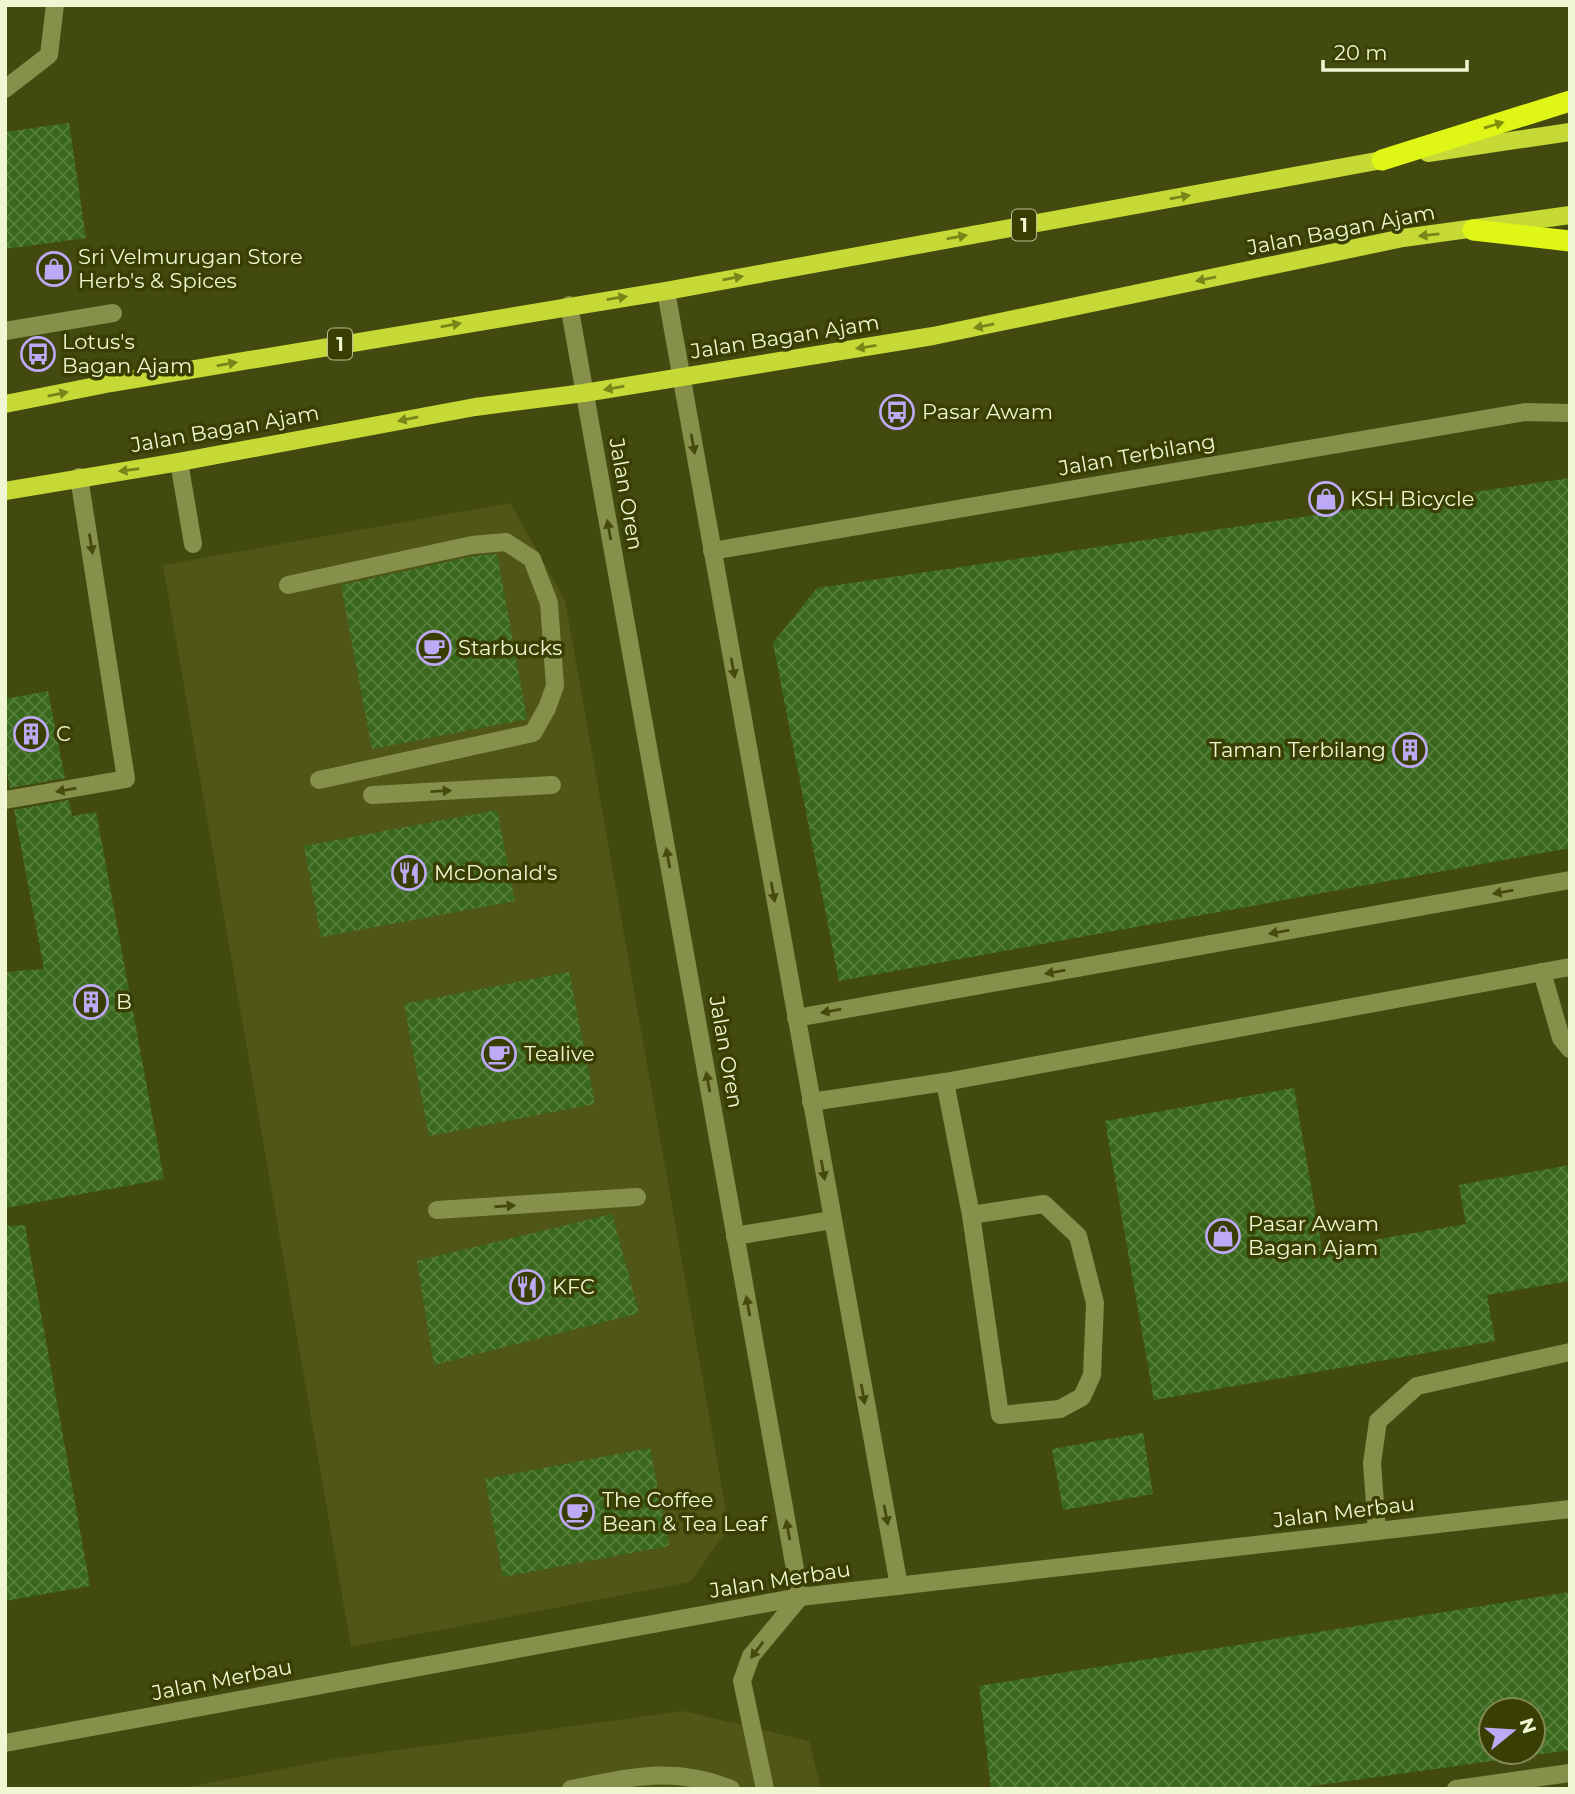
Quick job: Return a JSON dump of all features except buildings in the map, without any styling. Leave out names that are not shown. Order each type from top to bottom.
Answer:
[{"type":"highway","points":[[1381,160],[1570,101]]},
{"type":"highway","points":[[1473,230],[1570,241]]},
{"type":"main road","name":"1","points":[[5,404],[111,383],[666,291],[1381,160],[1570,132]]},
{"type":"main road","name":"Jalan Bagan Ajam","points":[[5,491],[475,407],[584,393],[933,336],[1403,238],[1570,215]]},
{"type":"street","points":[[5,89],[49,55],[55,5]]},
{"type":"street","points":[[666,291],[899,1586]]},
{"type":"street","name":"Jalan Oren","points":[[569,305],[800,1597]]},
{"type":"street","points":[[5,331],[113,313]]},
{"type":"street","name":"Jalan Terbilang","points":[[712,551],[1525,412],[1570,413]]},
{"type":"street","points":[[178,462],[192,544]]},
{"type":"street","points":[[5,800],[126,779],[79,477]]},
{"type":"street","points":[[288,585],[472,545],[506,542],[532,559],[548,603],[555,686],[533,733],[319,780]]},
{"type":"street","points":[[372,795],[552,785]]},
{"type":"street","points":[[796,1018],[1570,880]]},
{"type":"street","points":[[811,1102],[945,1082],[1570,967]]},
{"type":"street","points":[[1542,972],[1560,1038],[1570,1049]]},
{"type":"street","points":[[945,1082],[971,1215],[1000,1415],[1060,1409],[1082,1397],[1092,1375],[1095,1303],[1078,1236],[1044,1204],[971,1215]]},
{"type":"street","points":[[436,1210],[637,1197]]},
{"type":"street","points":[[735,1236],[832,1220]]},
{"type":"street","points":[[1377,1531],[1372,1463],[1378,1421],[1417,1385],[1570,1352]]},
{"type":"street","name":"Jalan Merbau","points":[[5,1743],[800,1597],[1570,1509]]},
{"type":"street","points":[[765,1789],[742,1681],[751,1656],[800,1597]]},
{"type":"street","points":[[1456,1789],[1570,1773]]},
{"type":"street","points":[[571,1789],[666,1774],[708,1779],[731,1789]]},
{"type":"shaded area","points":[[510,503],[565,600],[729,1528],[690,1582],[351,1647],[163,565]]},
{"type":"shaded area","points":[[683,1711],[809,1741],[821,1789],[176,1789],[339,1758]]},
{"type":"place","name":"Sri Velmurugan Store Herb's & Spices","points":[[54,269]]},
{"type":"place","name":"Lotus's Bagan Ajam","points":[[38,354]]},
{"type":"place","name":"Pasar Awam","points":[[897,412]]},
{"type":"place","name":"KSH Bicycle","points":[[1326,499]]},
{"type":"place","name":"Starbucks","points":[[434,648]]},
{"type":"place","name":"C","points":[[31,734]]},
{"type":"place","name":"Taman Terbilang","points":[[1410,750]]},
{"type":"place","name":"McDonald's","points":[[409,873]]},
{"type":"place","name":"B","points":[[91,1002]]},
{"type":"place","name":"Tealive","points":[[499,1054]]},
{"type":"place","name":"Pasar Awam Bagan Ajam","points":[[1223,1236]]},
{"type":"place","name":"KFC","points":[[527,1287]]},
{"type":"place","name":"The Coffee Bean & Tea Leaf","points":[[577,1512]]}]
